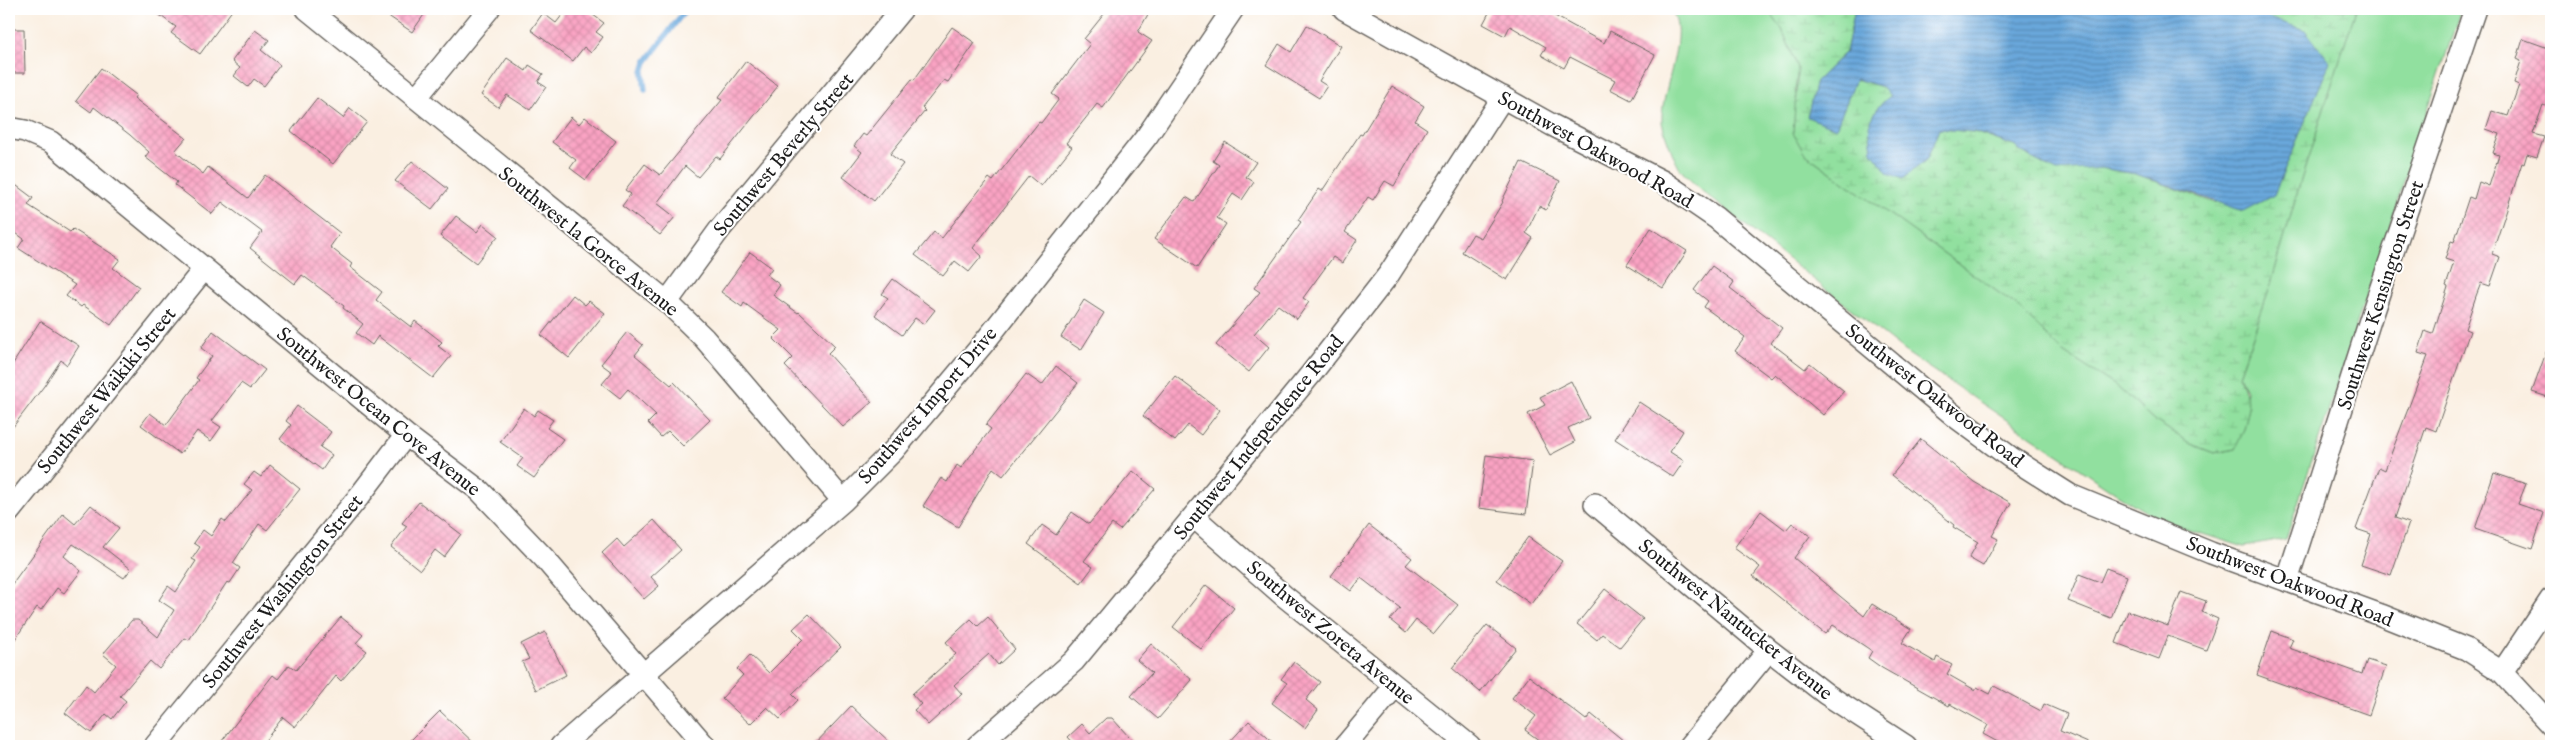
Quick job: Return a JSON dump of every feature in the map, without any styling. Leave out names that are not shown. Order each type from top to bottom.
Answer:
[{"type":"street","name":"Southwest la Gorce Avenue","points":[[307,9],[667,302],[704,339],[843,501]]},
{"type":"street","points":[[416,98],[489,9]]},
{"type":"street","name":"Southwest Beverly Street","points":[[667,302],[720,229],[902,9]]},
{"type":"street","name":"Southwest Import Drive","points":[[561,746],[843,501],[894,450],[982,344],[1147,136],[1233,9]]},
{"type":"street","name":"Southwest Oakwood Road","points":[[1344,9],[1503,97],[1662,181],[1716,218],[1957,418],[2010,457],[2070,495],[2211,553],[2466,649],[2502,672],[2551,725]]},
{"type":"street","name":"Southwest Kensington Street","points":[[2287,581],[2372,314],[2474,9]]},
{"type":"street","name":"Southwest Independence Road","points":[[977,746],[1074,661],[1311,374],[1389,274],[1503,97]]},
{"type":"street","name":"Southwest Ocean Cove Avenue","points":[[9,128],[25,131],[52,142],[406,435],[480,491],[544,558],[705,746]]},
{"type":"street","name":"Southwest Waikiki Street","points":[[9,512],[204,269]]},
{"type":"street","name":"Southwest Washington Street","points":[[155,746],[361,494],[406,435]]},
{"type":"street","name":"Southwest Nantucket Avenue","points":[[1594,504],[1769,650],[1826,694],[1906,746]]},
{"type":"street","name":"Southwest Zoreta Avenue","points":[[1194,517],[1284,596],[1470,746]]},
{"type":"street","points":[[2502,672],[2551,600]]},
{"type":"street","points":[[1690,746],[1769,650]]},
{"type":"street","points":[[1345,746],[1396,686]]},
{"type":"green space","points":[[1670,9],[1767,9],[1782,29],[1798,68],[1795,90],[1804,153],[2016,305],[2063,352],[2116,386],[2154,420],[2191,444],[2214,453],[2235,449],[2246,391],[2239,375],[2270,287],[2301,180],[2356,9],[2461,9],[2286,539],[2244,547],[2161,521],[2118,495],[1904,351],[1702,191],[1680,169],[1672,153],[1662,122],[1665,95],[1676,47],[1676,19]]},
{"type":"green space","points":[[1767,9],[1855,9],[1846,52],[1816,81],[1846,101],[1856,79],[1883,87],[1891,96],[1878,107],[1903,179],[1927,159],[1939,129],[1974,132],[2014,146],[2035,160],[2080,168],[2101,168],[2136,174],[2215,203],[2253,12],[2243,9],[2356,9],[2301,180],[2270,287],[2239,375],[2249,407],[2244,430],[2235,449],[2214,453],[2191,444],[2154,420],[2116,386],[2063,352],[2016,305],[1804,153],[1793,133],[1798,68],[1782,29]]},
{"type":"water","points":[[1855,9],[2243,9],[2305,30],[2330,62],[2274,195],[2243,211],[2136,174],[2101,168],[2057,171],[2035,160],[2014,146],[1975,132],[1939,129],[1927,159],[1903,179],[1888,173],[1872,152],[1869,125],[1878,107],[1890,96],[1883,87],[1856,79],[1836,128],[1807,117],[1816,81],[1846,52]]},
{"type":"building","points":[[151,9],[233,9],[200,54],[171,33],[176,27]]},
{"type":"building","points":[[378,9],[428,9],[412,32]]},
{"type":"building","points":[[567,9],[585,9],[604,23],[596,32],[603,37],[591,53],[584,47],[573,61],[531,30],[543,13],[556,23]]},
{"type":"building","points":[[1108,9],[1151,9],[1138,32],[1152,41],[1103,108],[1097,104],[1066,143],[1072,147],[1041,186],[1029,176],[973,248],[982,256],[969,272],[955,261],[943,276],[915,255],[934,232],[942,238],[989,178],[993,181],[1039,122],[1041,123],[1059,99],[1052,94],[1090,44],[1084,39]]},
{"type":"building","points":[[1491,9],[1542,9],[1604,43],[1610,31],[1655,55],[1631,100],[1610,89],[1615,80],[1570,57],[1564,68],[1541,55],[1546,47],[1510,26],[1505,36],[1483,24]]},
{"type":"building","points":[[1307,25],[1341,46],[1319,81],[1327,86],[1319,98],[1266,65],[1279,44],[1291,52]]},
{"type":"building","points":[[952,27],[975,43],[948,82],[944,80],[922,108],[925,111],[890,154],[903,164],[874,201],[843,177],[862,152],[854,146],[863,134],[866,136],[912,79],[914,80]]},
{"type":"building","points":[[9,29],[24,29],[25,73],[9,73]]},
{"type":"building","points":[[255,30],[269,40],[261,50],[280,65],[264,86],[254,79],[248,87],[234,76],[240,68],[232,61]]},
{"type":"building","points":[[2523,39],[2551,49],[2551,96],[2548,107],[2543,105],[2533,134],[2544,137],[2537,157],[2527,154],[2524,164],[2522,163],[2492,254],[2500,257],[2490,286],[2481,283],[2476,296],[2465,329],[2470,331],[2436,431],[2426,427],[2395,518],[2409,523],[2391,575],[2361,565],[2371,534],[2356,529],[2379,467],[2385,470],[2428,356],[2418,353],[2425,331],[2433,334],[2448,287],[2446,286],[2454,262],[2445,259],[2451,241],[2454,242],[2469,197],[2474,199],[2479,182],[2489,186],[2499,155],[2493,153],[2500,134],[2486,129],[2492,111],[2508,116],[2519,85],[2514,83],[2521,61],[2517,59]]},
{"type":"building","points":[[507,58],[526,71],[529,65],[543,74],[538,82],[546,87],[530,110],[507,95],[498,107],[481,95]]},
{"type":"building","points":[[746,61],[778,86],[720,159],[716,156],[698,177],[685,166],[657,203],[675,217],[660,235],[622,206],[631,194],[625,190],[645,164],[660,175],[722,100],[718,98]]},
{"type":"building","points":[[101,68],[136,95],[134,98],[186,138],[175,151],[203,174],[208,167],[248,198],[265,175],[340,233],[330,247],[352,264],[350,267],[382,292],[376,300],[411,327],[415,321],[442,342],[438,346],[451,356],[433,378],[378,336],[372,345],[356,333],[363,324],[343,308],[344,306],[302,275],[295,284],[250,248],[262,232],[222,202],[212,214],[175,185],[177,182],[145,157],[149,152],[130,135],[94,107],[91,112],[76,101]]},
{"type":"building","points":[[1392,86],[1424,106],[1415,121],[1427,129],[1394,186],[1385,181],[1373,200],[1368,197],[1345,232],[1357,240],[1342,263],[1333,257],[1303,298],[1309,302],[1297,319],[1278,305],[1254,334],[1269,347],[1249,372],[1216,345],[1260,292],[1254,288],[1301,222],[1298,220],[1319,189],[1322,191],[1360,134],[1362,135]]},
{"type":"building","points":[[317,98],[343,118],[350,108],[367,122],[333,164],[291,131]]},
{"type":"building","points":[[571,117],[579,124],[585,117],[616,141],[586,180],[570,168],[576,160],[552,142]]},
{"type":"building","points":[[1225,142],[1256,162],[1246,177],[1254,182],[1242,200],[1233,194],[1217,218],[1226,224],[1197,268],[1154,239],[1186,197],[1194,202],[1219,165],[1213,161]]},
{"type":"building","points":[[412,161],[448,189],[432,209],[395,181]]},
{"type":"building","points":[[1521,162],[1560,181],[1546,210],[1539,206],[1526,233],[1533,238],[1507,280],[1462,252],[1473,234],[1481,238],[1503,202]]},
{"type":"building","points":[[9,180],[33,198],[28,205],[70,232],[73,229],[120,259],[113,268],[139,287],[111,325],[83,305],[81,307],[66,296],[75,285],[18,248],[24,239],[9,228]]},
{"type":"building","points":[[456,216],[477,232],[483,224],[498,236],[476,263],[440,236]]},
{"type":"building","points":[[1651,228],[1687,251],[1663,288],[1627,265]]},
{"type":"building","points":[[750,252],[772,268],[767,275],[780,285],[773,295],[799,312],[835,346],[828,353],[872,402],[843,427],[785,366],[793,358],[773,338],[781,330],[744,303],[742,307],[721,292]]},
{"type":"building","points":[[1712,266],[1734,282],[1730,288],[1782,328],[1771,343],[1805,369],[1810,363],[1844,391],[1823,415],[1775,374],[1771,378],[1735,351],[1745,337],[1704,307],[1708,301],[1694,290]]},
{"type":"building","points":[[893,279],[935,310],[924,324],[915,318],[902,335],[875,315],[888,298],[882,294]]},
{"type":"building","points":[[573,295],[585,305],[589,301],[605,313],[569,358],[541,335]]},
{"type":"building","points":[[1084,300],[1104,313],[1081,350],[1061,337]]},
{"type":"building","points":[[40,321],[79,346],[67,365],[61,360],[9,432],[9,370]]},
{"type":"building","points":[[213,331],[265,370],[250,389],[241,383],[212,421],[221,427],[211,441],[197,431],[180,454],[141,425],[150,413],[166,425],[199,380],[196,378],[212,356],[201,348]]},
{"type":"building","points":[[627,332],[643,345],[635,355],[671,385],[674,382],[710,420],[683,446],[668,431],[661,437],[648,423],[656,415],[628,389],[620,398],[602,384],[612,372],[601,364]]},
{"type":"building","points":[[2549,344],[2551,344],[2551,398],[2532,392]]},
{"type":"building","points":[[1056,366],[1078,383],[1003,476],[993,468],[958,527],[923,506],[941,478],[947,482],[957,465],[961,468],[991,429],[986,425],[1026,374],[1042,385]]},
{"type":"building","points":[[1175,376],[1220,410],[1201,435],[1188,425],[1175,441],[1143,416]]},
{"type":"building","points":[[1571,381],[1589,418],[1568,428],[1575,442],[1550,455],[1528,414],[1545,405],[1540,397]]},
{"type":"building","points":[[1639,402],[1683,431],[1670,452],[1684,461],[1673,477],[1615,439]]},
{"type":"building","points":[[297,406],[331,432],[320,447],[332,455],[322,470],[280,439],[291,425],[286,421]]},
{"type":"building","points":[[524,408],[534,416],[538,410],[553,420],[547,428],[563,439],[534,478],[517,466],[523,458],[500,442]]},
{"type":"building","points":[[1921,439],[1974,482],[2011,503],[1992,536],[1998,539],[1983,566],[1969,558],[1978,542],[1953,527],[1954,525],[1892,475]]},
{"type":"building","points":[[1486,455],[1533,461],[1526,514],[1479,508]]},
{"type":"building","points":[[270,465],[300,489],[267,530],[259,524],[233,563],[240,568],[230,583],[227,582],[189,640],[185,638],[159,669],[150,661],[120,696],[126,701],[112,719],[106,714],[91,733],[65,713],[86,685],[94,692],[116,665],[103,654],[132,620],[138,620],[158,637],[174,610],[159,600],[168,586],[176,592],[196,561],[192,559],[200,547],[194,543],[203,530],[211,536],[222,519],[226,522],[252,490],[244,484],[254,472],[261,477]]},
{"type":"building","points":[[1133,471],[1155,489],[1120,530],[1112,524],[1084,561],[1093,567],[1081,583],[1028,544],[1042,525],[1056,535],[1072,512],[1089,524]]},
{"type":"building","points":[[2494,473],[2526,484],[2518,504],[2544,513],[2532,549],[2475,529]]},
{"type":"building","points":[[419,502],[461,534],[444,557],[435,550],[420,570],[391,547],[407,526],[402,523]]},
{"type":"building","points":[[91,505],[119,528],[103,547],[131,569],[124,578],[73,544],[64,556],[81,571],[64,593],[57,588],[41,610],[37,607],[9,648],[9,588],[63,514],[75,524]]},
{"type":"building","points":[[1761,511],[1786,530],[1792,523],[1810,536],[1794,558],[1864,616],[1872,604],[1911,629],[1902,643],[1935,662],[1937,657],[1952,665],[1947,674],[1975,690],[1977,687],[1990,694],[1994,686],[2041,711],[2044,704],[2067,714],[2060,731],[2095,746],[2005,746],[1983,734],[1988,725],[1950,704],[1949,706],[1882,668],[1868,658],[1872,651],[1833,625],[1825,634],[1753,576],[1760,567],[1734,548]]},
{"type":"building","points":[[654,520],[681,550],[651,577],[659,586],[644,599],[602,553],[617,539],[624,547]]},
{"type":"building","points":[[1369,525],[1412,558],[1406,565],[1458,605],[1434,634],[1416,620],[1406,633],[1390,620],[1400,608],[1361,578],[1351,591],[1331,576]]},
{"type":"building","points":[[1528,537],[1562,561],[1531,604],[1497,580]]},
{"type":"building","points":[[2106,568],[2127,576],[2111,618],[2068,601],[2079,574],[2100,582]]},
{"type":"building","points":[[1206,585],[1234,608],[1201,649],[1173,627]]},
{"type":"building","points":[[1605,589],[1643,619],[1620,647],[1602,634],[1597,640],[1577,624]]},
{"type":"building","points":[[2181,592],[2206,601],[2202,612],[2218,619],[2206,650],[2168,636],[2159,659],[2116,643],[2128,611],[2168,626]]},
{"type":"building","points":[[809,614],[841,647],[792,694],[798,700],[780,719],[767,707],[750,724],[722,698],[743,675],[737,669],[750,655],[769,673],[803,639],[793,629]]},
{"type":"building","points":[[341,617],[363,635],[356,643],[367,651],[341,681],[336,676],[295,727],[283,717],[261,746],[218,746],[273,675],[278,679],[289,665],[296,670]]},
{"type":"building","points":[[988,617],[1015,649],[998,665],[989,654],[954,685],[962,694],[928,725],[914,710],[921,704],[912,694],[956,654],[946,642],[971,619],[978,626]]},
{"type":"building","points":[[1487,625],[1516,648],[1480,692],[1452,668]]},
{"type":"building","points":[[2272,631],[2293,639],[2289,648],[2362,674],[2367,660],[2386,666],[2369,715],[2257,675]]},
{"type":"building","points":[[545,632],[566,675],[536,690],[522,662],[529,659],[521,644]]},
{"type":"building","points":[[1151,644],[1192,680],[1158,719],[1131,696],[1152,673],[1137,660]]},
{"type":"building","points":[[1294,662],[1320,682],[1306,700],[1318,710],[1305,728],[1272,703],[1287,683],[1281,679]]},
{"type":"building","points":[[1529,676],[1586,720],[1591,714],[1630,746],[1547,746],[1525,730],[1536,716],[1512,698]]},
{"type":"building","points":[[851,706],[894,746],[813,746]]},
{"type":"building","points":[[440,711],[477,746],[405,746]]},
{"type":"building","points":[[1106,718],[1112,718],[1137,746],[1076,746],[1068,737],[1082,724],[1090,733]]},
{"type":"building","points":[[1249,721],[1277,746],[1226,746]]},
{"type":"waterway","points":[[645,90],[643,72],[646,62],[686,9]]}]
